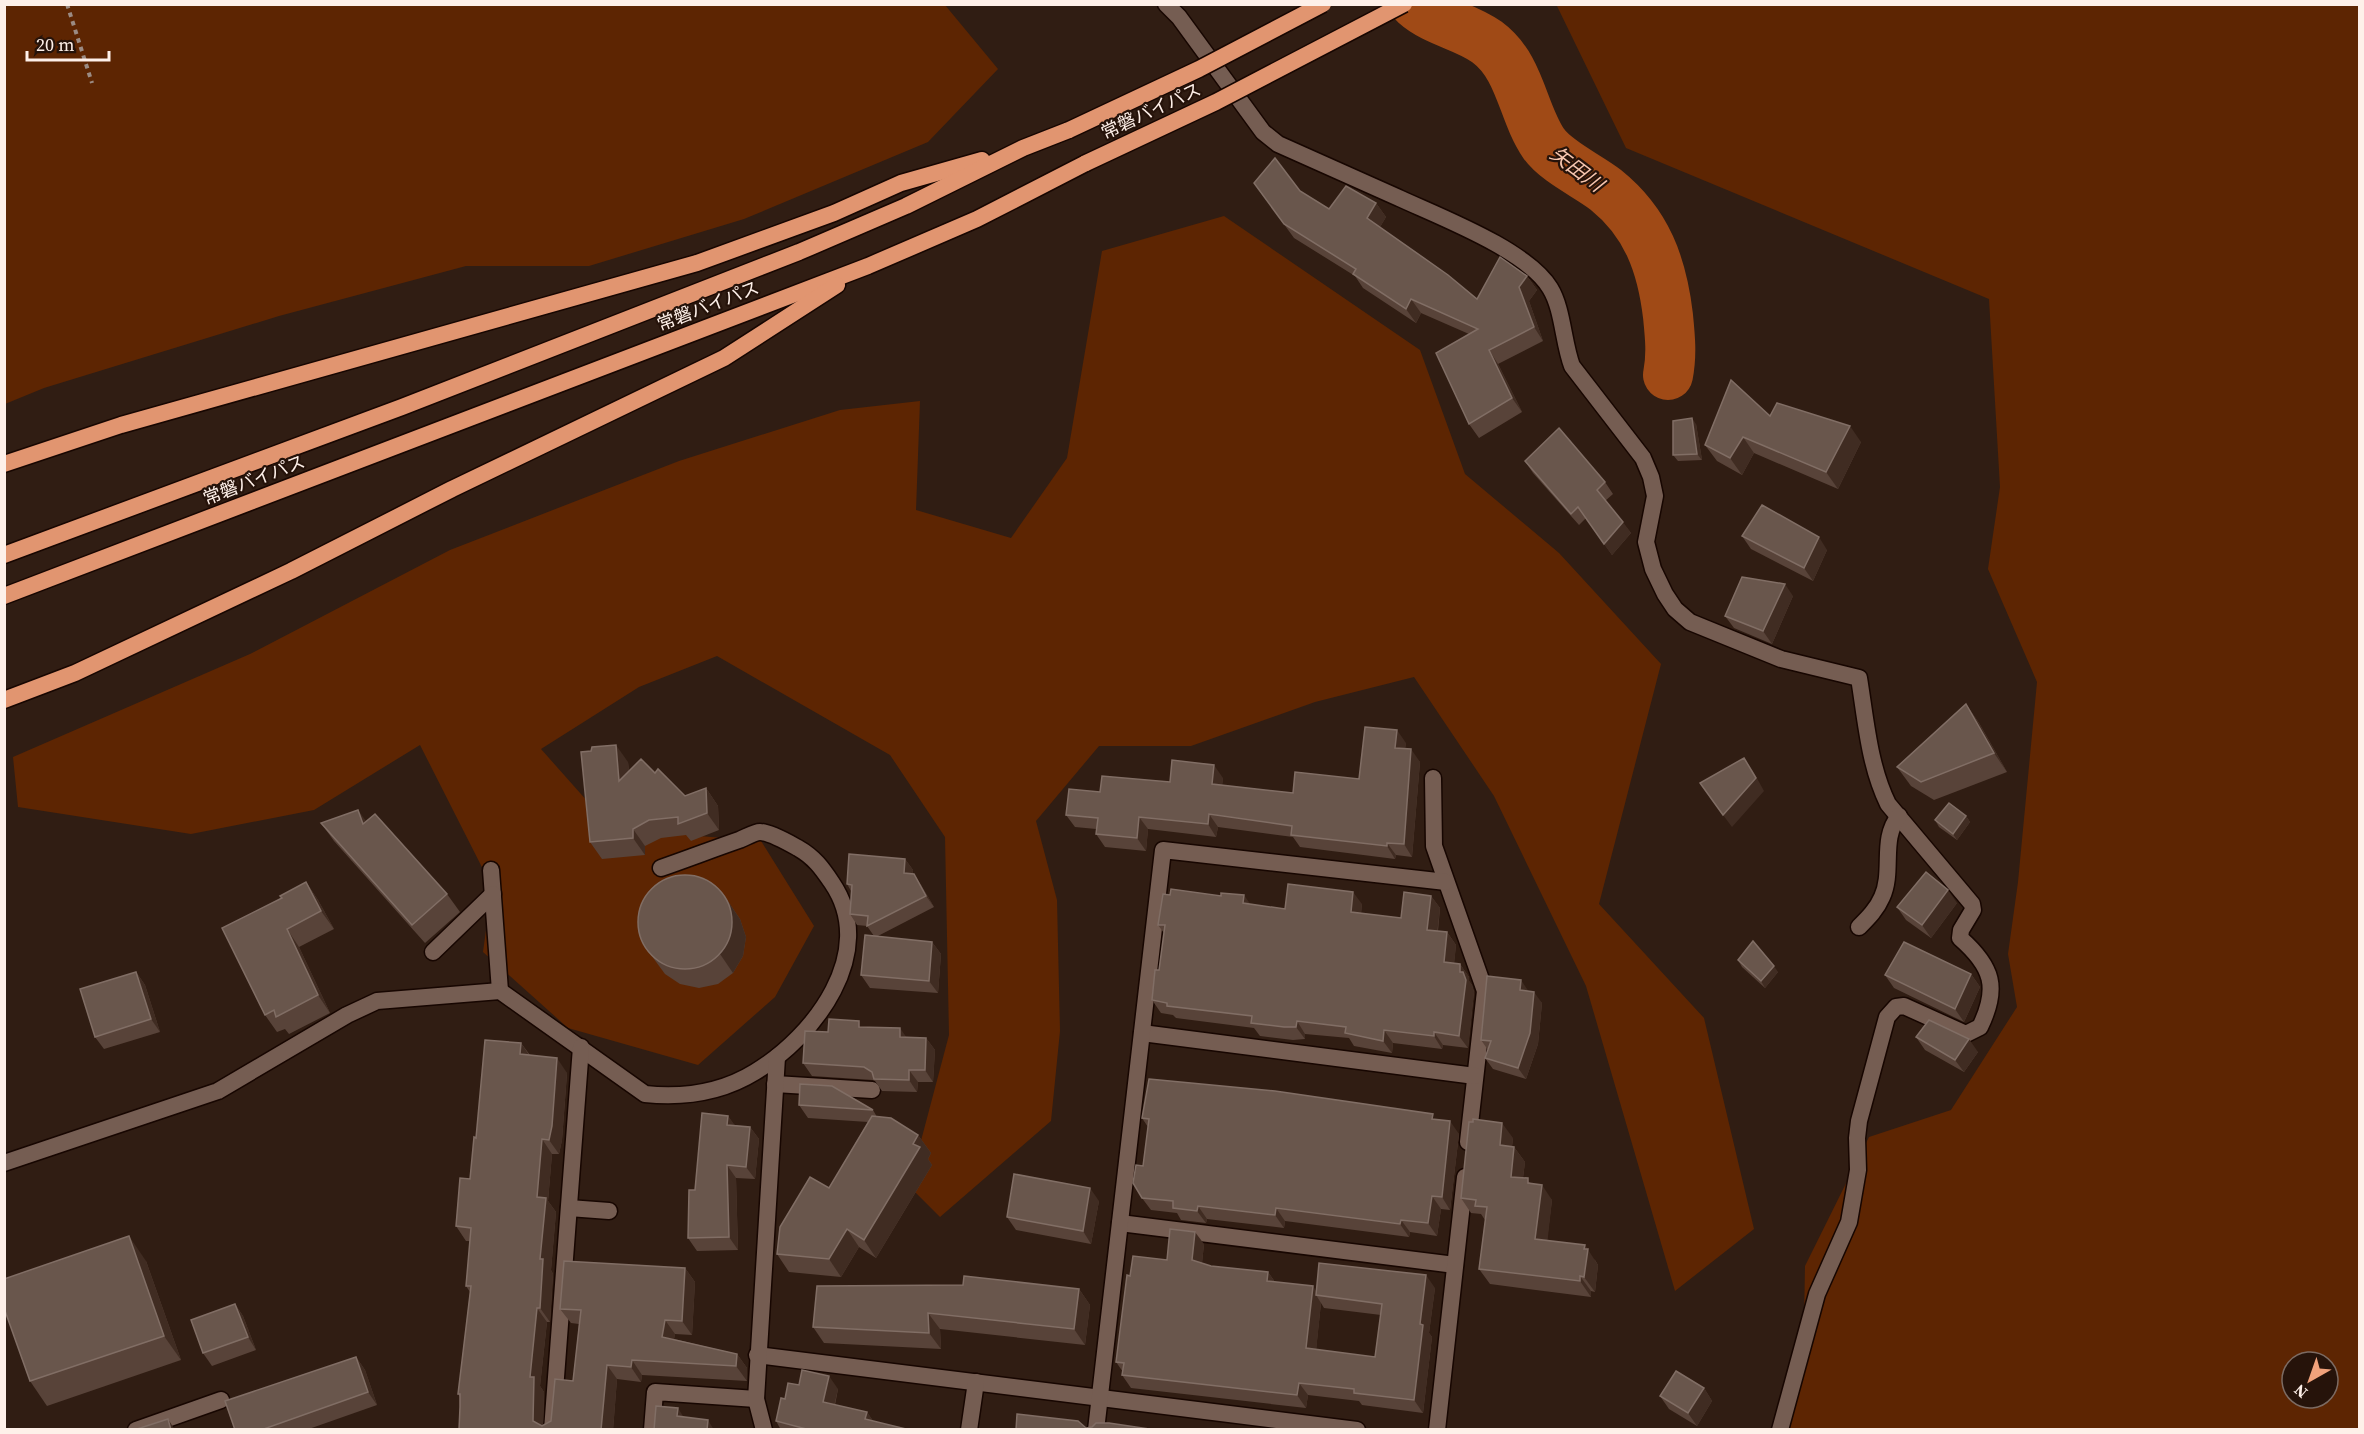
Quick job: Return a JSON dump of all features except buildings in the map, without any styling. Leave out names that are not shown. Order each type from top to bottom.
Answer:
[{"type":"highway","name":"常磐バイパス","points":[[4,555],[402,407],[799,252],[906,206],[1023,148],[1069,130],[1199,69],[1323,4]]},
{"type":"highway","name":"常磐バイパス","points":[[4,596],[868,266],[977,219],[1086,163],[1216,102],[1404,4]]},
{"type":"highway","points":[[4,464],[121,425],[697,263],[834,213],[901,183],[1023,148]]},
{"type":"highway","points":[[4,700],[75,673],[291,571],[452,489],[724,358],[868,266]]},
{"type":"street","points":[[1166,4],[1179,17],[1263,132],[1278,144],[1443,218],[1510,252],[1539,273],[1551,289],[1557,303],[1566,349],[1572,366],[1642,458],[1651,477],[1655,496],[1646,542],[1653,569],[1675,609],[1690,622],[1781,659],[1859,678],[1872,763],[1888,804],[1971,904],[1973,910],[1960,938],[1981,958],[1991,981],[1991,995],[1980,1028],[1973,1032],[1959,1032],[1904,1006],[1891,1010],[1887,1017],[1859,1121],[1858,1170],[1849,1222],[1817,1294],[1780,1430]]},
{"type":"street","points":[[1433,778],[1434,846],[1485,991],[1437,1430]]},
{"type":"street","points":[[1860,927],[1883,897],[1889,832],[1899,816]]},
{"type":"street","points":[[4,1163],[218,1091],[347,1015],[377,1000],[487,991],[500,992],[645,1094],[666,1096],[702,1094],[725,1087],[754,1073],[788,1049],[810,1026],[826,1004],[847,957],[848,924],[842,897],[813,856],[785,841],[760,832],[661,868]]},
{"type":"street","points":[[1096,1430],[1163,850],[1446,882]]},
{"type":"street","points":[[491,870],[500,992]]},
{"type":"street","points":[[433,952],[493,894]]},
{"type":"street","points":[[1142,1033],[1475,1076]]},
{"type":"street","points":[[552,1430],[581,1047]]},
{"type":"street","points":[[764,1430],[756,1399],[757,1355],[777,1057]]},
{"type":"street","points":[[775,1084],[872,1090]]},
{"type":"street","points":[[569,1208],[609,1211]]},
{"type":"street","points":[[1120,1223],[1455,1265]]},
{"type":"street","points":[[757,1355],[1357,1430]]},
{"type":"street","points":[[969,1430],[976,1382]]},
{"type":"street","points":[[652,1430],[655,1392],[756,1399]]},
{"type":"street","points":[[136,1430],[221,1400]]},
{"type":"path","points":[[67,4],[92,82]]},
{"type":"shaded area","points":[[5,4],[945,5],[998,69],[928,142],[744,219],[589,266],[466,266],[279,316],[44,388],[5,404]]},
{"type":"shaded area","points":[[1560,4],[2359,5],[2359,1429],[1787,1429],[1786,1410],[1803,1378],[1805,1266],[1869,1137],[1951,1110],[2017,1007],[2008,954],[2018,882],[2037,682],[1988,569],[2000,487],[1989,299],[1626,148],[1557,6]]},
{"type":"shaded area","points":[[1224,216],[1420,350],[1465,474],[1559,553],[1661,664],[1599,904],[1704,1018],[1754,1229],[1675,1291],[1586,986],[1494,796],[1414,677],[1315,702],[1191,746],[1099,746],[1036,821],[1057,900],[1060,1031],[1051,1121],[940,1217],[909,1186],[949,1035],[945,837],[890,755],[717,656],[639,687],[541,749],[612,829],[761,841],[814,926],[775,997],[698,1065],[568,1028],[483,952],[492,887],[420,745],[314,810],[191,834],[18,807],[13,757],[250,654],[450,550],[679,461],[840,410],[920,401],[916,510],[1011,538],[1067,458],[1102,251]]},
{"type":"waterway","name":"矢田川","points":[[1415,4],[1487,42],[1498,52],[1514,77],[1544,144],[1565,163],[1606,190],[1632,216],[1650,246],[1662,279],[1670,346],[1668,375]]}]
